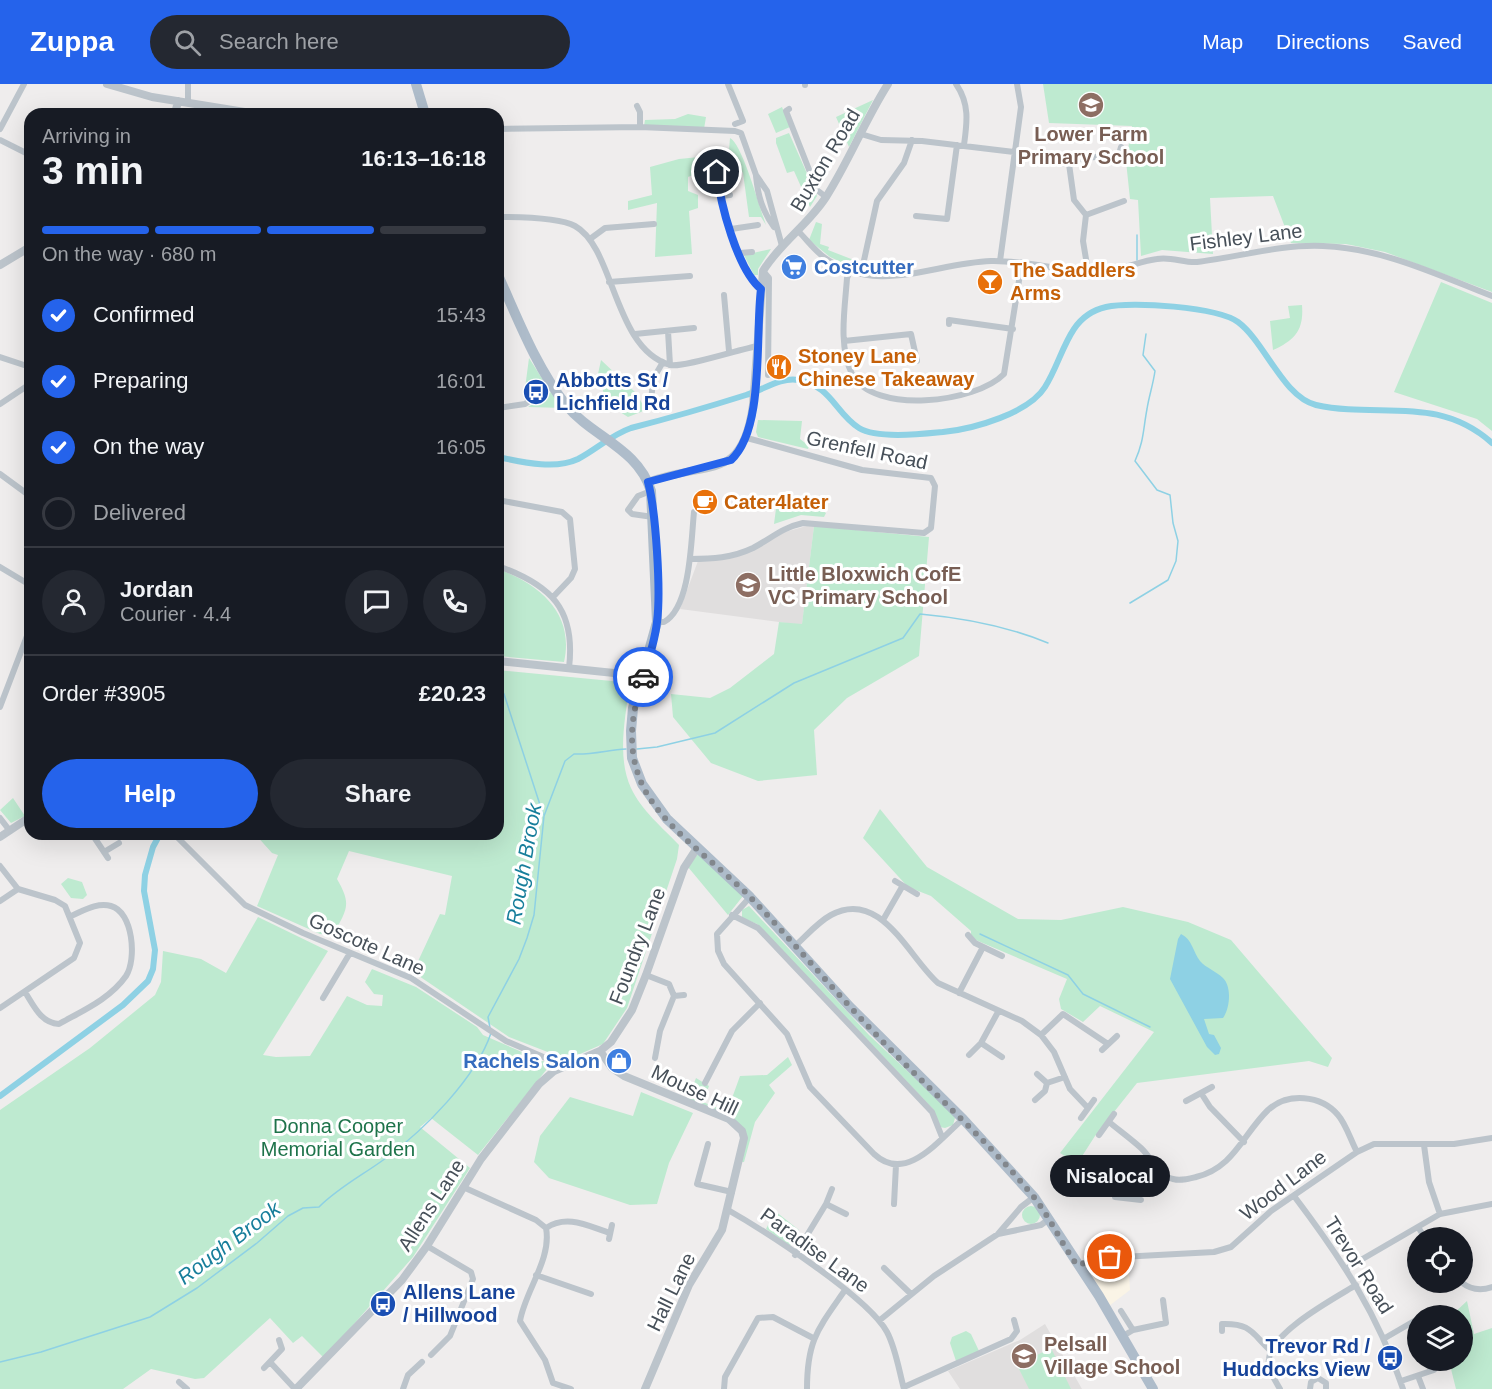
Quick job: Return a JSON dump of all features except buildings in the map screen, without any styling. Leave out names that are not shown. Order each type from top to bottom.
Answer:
[{"type":"main road","points":[[416,84],[422,108]]},
{"type":"main road","points":[[504,289],[535,354],[567,406],[633,459],[649,487],[654,517],[657,622],[644,676],[633,708],[632,758],[642,784],[654,803],[697,848],[750,897],[889,1048],[963,1119],[1034,1197],[1080,1269],[1128,1333],[1153,1389]]},
{"type":"street","points":[[0,129],[24,84]]},
{"type":"street","points":[[107,84],[131,92],[219,108]]},
{"type":"street","points":[[188,84],[188,103]]},
{"type":"street","points":[[728,84],[743,121],[735,124]]},
{"type":"street","name":"Buxton Road","points":[[763,271],[782,246],[799,232],[826,197],[888,84]]},
{"type":"street","points":[[916,216],[947,219],[960,145],[968,115],[956,84]]},
{"type":"street","points":[[1000,261],[1021,107],[1017,84]]},
{"type":"street","points":[[176,108],[178,101]]},
{"type":"street","points":[[637,106],[640,112],[640,127]]},
{"type":"street","points":[[789,109],[786,111],[817,190],[826,197]]},
{"type":"street","points":[[504,129],[640,127],[741,133],[756,175],[767,191],[782,246]]},
{"type":"street","points":[[861,134],[881,140],[912,140],[1014,152]]},
{"type":"street","points":[[0,140],[24,152]]},
{"type":"street","points":[[861,274],[877,201],[904,163],[912,140]]},
{"type":"street","points":[[1044,163],[1051,160],[1069,164],[1079,159],[1120,154]]},
{"type":"street","points":[[1069,164],[1074,200],[1086,215],[1083,241],[1088,271]]},
{"type":"street","points":[[736,170],[717,172],[720,196],[748,277],[761,289]]},
{"type":"street","points":[[720,196],[730,195]]},
{"type":"street","points":[[1086,215],[1124,201]]},
{"type":"street","points":[[1114,204],[1115,212]]},
{"type":"street","points":[[504,217],[522,217],[572,224],[590,239],[622,315],[635,334],[656,357],[667,363],[681,366],[729,351],[758,346]]},
{"type":"street","points":[[590,239],[605,228],[654,224]]},
{"type":"street","points":[[731,229],[758,225]]},
{"type":"street","name":"Fishley Lane","points":[[799,232],[822,256],[850,271],[861,274],[894,277],[973,261],[1022,262],[1088,271],[1108,270],[1162,258],[1194,262],[1326,246],[1388,257],[1492,296]]},
{"type":"street","points":[[0,265],[24,251]]},
{"type":"street","points":[[740,253],[752,252]]},
{"type":"street","points":[[850,271],[847,278],[844,341],[846,359],[862,388],[887,398],[951,398],[978,391],[997,381],[1004,374],[1022,262]]},
{"type":"street","points":[[654,517],[632,514],[628,510],[638,496],[649,487],[731,460],[741,451],[747,438],[753,405],[763,271]]},
{"type":"street","points":[[763,271],[769,278],[768,375]]},
{"type":"street","points":[[609,282],[690,276]]},
{"type":"street","points":[[724,295],[729,351]]},
{"type":"street","points":[[949,324],[949,320],[1012,329]]},
{"type":"street","points":[[635,334],[694,328]]},
{"type":"street","points":[[651,403],[653,380],[667,363],[668,331]]},
{"type":"street","points":[[844,341],[911,334],[917,361],[912,361]]},
{"type":"street","points":[[0,357],[24,365]]},
{"type":"street","points":[[504,407],[525,404],[553,385]]},
{"type":"street","points":[[0,404],[24,388]]},
{"type":"street","name":"Grenfell Road","points":[[690,559],[736,555],[755,547],[784,528],[803,523],[924,533],[931,528],[935,486],[931,478],[862,470],[747,438]]},
{"type":"street","points":[[0,474],[24,492]]},
{"type":"street","points":[[504,501],[562,512],[568,516],[575,569],[571,578],[553,597]]},
{"type":"street","points":[[657,622],[668,620],[679,604],[690,559],[694,512]]},
{"type":"street","points":[[0,567],[24,581]]},
{"type":"street","points":[[504,568],[526,576],[553,597],[563,612],[570,636],[569,668]]},
{"type":"street","points":[[0,707],[24,644]]},
{"type":"street","points":[[504,662],[644,676]]},
{"type":"street","points":[[0,688],[6,693]]},
{"type":"street","points":[[0,818],[10,831]]},
{"type":"street","points":[[0,837],[24,821]]},
{"type":"street","points":[[96,840],[108,858]]},
{"type":"street","name":"Goscote Lane","points":[[180,840],[245,905],[411,978],[515,1046],[555,1062],[560,1068]]},
{"type":"street","points":[[104,852],[119,843]]},
{"type":"street","name":"Foundry Lane","points":[[600,1051],[621,1028],[646,975],[684,868],[697,848]]},
{"type":"street","points":[[0,866],[18,889],[60,902],[71,916],[80,943],[77,953],[0,1008]]},
{"type":"street","points":[[895,881],[917,894]]},
{"type":"street","points":[[883,920],[902,887]]},
{"type":"street","points":[[0,901],[18,889]]},
{"type":"street","points":[[750,897],[717,934],[720,957],[790,1038],[810,1087],[881,1161],[896,1165],[916,1160],[963,1119]]},
{"type":"street","points":[[25,992],[46,1021],[59,1024],[105,998],[126,976],[133,944],[121,913],[110,906],[102,905],[71,916]]},
{"type":"street","points":[[796,945],[824,920],[839,912],[862,911],[883,920],[938,983],[1022,1021],[1041,1035],[1052,1047],[1073,1093],[1088,1108]]},
{"type":"street","points":[[732,915],[758,928],[932,1113],[942,1137]]},
{"type":"street","points":[[968,935],[975,943],[1002,956]]},
{"type":"street","points":[[959,993],[983,947]]},
{"type":"street","points":[[323,998],[350,953]]},
{"type":"street","points":[[646,975],[669,984],[674,996],[656,1047],[655,1058]]},
{"type":"street","points":[[674,996],[684,995]]},
{"type":"street","points":[[705,1082],[732,1031],[760,1003]]},
{"type":"street","points":[[969,1055],[981,1043],[998,1012]]},
{"type":"street","points":[[1041,1035],[1062,1014],[1108,1044]]},
{"type":"street","points":[[1102,1050],[1117,1036]]},
{"type":"street","points":[[981,1043],[1002,1057]]},
{"type":"street","points":[[646,1044],[656,1047]]},
{"type":"street","name":"Allens Lane","points":[[295,1389],[402,1280],[427,1246],[500,1133],[539,1084],[560,1068],[600,1051]]},
{"type":"street","name":"Mouse Hill","points":[[600,1051],[612,1068],[624,1076],[729,1119],[742,1131],[743,1150],[728,1210]]},
{"type":"street","points":[[1037,1074],[1047,1083]]},
{"type":"street","points":[[1047,1083],[1065,1077]]},
{"type":"street","points":[[1035,1100],[1046,1091],[1047,1083]]},
{"type":"street","points":[[1186,1101],[1212,1087]]},
{"type":"street","points":[[1201,1093],[1210,1107],[1244,1142]]},
{"type":"street","points":[[1109,1122],[1142,1149],[1163,1174],[1171,1179],[1209,1174],[1236,1154],[1269,1110],[1291,1099],[1306,1098],[1319,1101],[1340,1117],[1357,1152]]},
{"type":"street","points":[[1081,1118],[1094,1100]]},
{"type":"street","points":[[1099,1135],[1114,1114]]},
{"type":"street","name":"Wood Lane","points":[[1080,1269],[1102,1258],[1219,1251],[1231,1246],[1271,1211],[1357,1152],[1374,1144],[1393,1142],[1424,1145],[1454,1144],[1492,1138]]},
{"type":"street","points":[[708,1144],[696,1186],[732,1192]]},
{"type":"street","points":[[1424,1145],[1429,1182],[1440,1214]]},
{"type":"street","points":[[1129,1197],[1138,1177],[1154,1164]]},
{"type":"street","points":[[894,1204],[896,1165]]},
{"type":"street","points":[[464,1187],[536,1220],[546,1228],[548,1237],[520,1321],[545,1360],[551,1386],[571,1389]]},
{"type":"street","points":[[795,1255],[826,1204],[832,1189]]},
{"type":"street","name":"Trevor Road","points":[[1294,1196],[1347,1268],[1384,1338],[1403,1389]]},
{"type":"street","points":[[1013,1318],[1017,1331],[1011,1339],[904,1388],[892,1343],[880,1320],[911,1294],[998,1234],[1021,1206],[1034,1197]]},
{"type":"street","points":[[1115,1197],[1141,1200]]},
{"type":"street","points":[[826,1204],[846,1214]]},
{"type":"street","points":[[1418,1227],[1440,1214],[1492,1204]]},
{"type":"street","name":"Paradise Lane","points":[[728,1210],[763,1230],[844,1290],[880,1320]]},
{"type":"street","name":"Hall Lane","points":[[645,1389],[685,1293],[722,1230],[728,1210]]},
{"type":"street","points":[[998,1234],[1041,1225],[1048,1219]]},
{"type":"street","points":[[546,1228],[560,1221],[571,1221],[609,1236],[612,1225]]},
{"type":"street","points":[[1347,1268],[1407,1233]]},
{"type":"street","points":[[427,1246],[471,1272],[473,1279],[450,1336],[433,1351]]},
{"type":"street","points":[[1080,1269],[1094,1261]]},
{"type":"street","points":[[884,1268],[911,1294]]},
{"type":"street","points":[[536,1275],[591,1295]]},
{"type":"street","points":[[1280,1389],[1268,1363],[1271,1351],[1301,1318],[1356,1285]]},
{"type":"street","points":[[1473,1288],[1484,1290],[1492,1287]]},
{"type":"street","points":[[807,1389],[807,1366],[813,1338],[844,1290]]},
{"type":"street","points":[[1121,1311],[1128,1333],[1166,1323],[1163,1300]]},
{"type":"street","points":[[724,1389],[725,1377],[758,1318],[773,1317],[813,1338]]},
{"type":"street","points":[[1222,1331],[1222,1324],[1244,1325],[1251,1329],[1271,1351]]},
{"type":"street","points":[[1384,1338],[1407,1325]]},
{"type":"street","points":[[264,1368],[282,1349],[279,1340]]},
{"type":"street","points":[[270,1362],[295,1389]]},
{"type":"street","points":[[402,1389],[404,1380],[419,1365],[422,1372]]},
{"type":"street","points":[[1401,1381],[1431,1371]]},
{"type":"street","points":[[1418,1376],[1424,1389]]},
{"type":"street","points":[[1310,1389],[1311,1382],[1318,1378],[1326,1383],[1326,1389]]},
{"type":"street","points":[[179,1383],[190,1388]]},
{"type":"shaded area","name":"Little Bloxwich CofE VC Primary School","points":[[814,526],[802,625],[680,609],[698,561],[737,557],[785,532]]},
{"type":"shaded area","points":[[1104,1259],[1128,1259],[1130,1290],[1109,1306],[1088,1274],[1093,1265]]},
{"type":"shaded area","name":"Pelsall Village School","points":[[1045,1324],[1082,1389],[960,1389],[948,1371],[1020,1340]]},
{"type":"green space","points":[[1043,84],[1492,84],[1492,292],[1385,252],[1346,244],[1291,243],[1273,196],[1210,198],[1213,254],[1162,250],[1141,256],[1138,200],[1130,199],[1126,161],[1132,126],[1049,123]]},
{"type":"green space","points":[[873,100],[849,147],[836,117]]},
{"type":"green space","points":[[782,107],[790,127],[776,133],[768,114]]},
{"type":"green space","points":[[688,114],[706,117],[704,129],[644,126],[645,120],[675,119]]},
{"type":"green space","points":[[789,133],[817,196],[810,207],[794,171],[787,173],[776,143],[776,138]]},
{"type":"green space","points":[[730,138],[740,151],[766,225],[761,217],[749,217],[743,173],[729,150]]},
{"type":"green space","points":[[720,155],[717,165],[688,177],[688,191],[698,195],[698,208],[689,211],[692,254],[655,257],[657,203],[628,210],[628,201],[652,195],[650,167],[679,159]]},
{"type":"green space","points":[[816,222],[822,224],[820,244],[829,247],[828,250],[859,262],[852,267],[830,257],[809,240]]},
{"type":"green space","points":[[771,249],[758,269],[758,275],[754,275],[744,255]]},
{"type":"green space","points":[[1441,282],[1492,303],[1492,431],[1477,419],[1394,392]]},
{"type":"green space","points":[[1302,305],[1300,328],[1292,338],[1273,350],[1270,321],[1290,318],[1288,306]]},
{"type":"green space","points":[[529,358],[543,380],[524,397],[524,396]]},
{"type":"green space","points":[[601,360],[636,393],[646,410],[628,417],[607,404],[598,374]]},
{"type":"green space","points":[[551,392],[564,408],[528,407]]},
{"type":"green space","points":[[758,420],[802,421],[800,439],[809,446],[808,449],[758,437],[756,432]]},
{"type":"green space","points":[[777,501],[814,505],[826,513],[824,517],[801,515],[774,524]]},
{"type":"green space","points":[[814,526],[929,537],[919,656],[847,698],[814,730],[817,775],[758,781],[711,763],[673,717],[671,694],[710,698],[730,688],[774,654],[779,622],[802,624]]},
{"type":"green space","points":[[504,571],[540,592],[559,615],[566,645],[564,662],[504,657]]},
{"type":"green space","points":[[504,671],[622,682],[629,688],[623,739],[627,776],[640,804],[679,845],[677,859],[627,1008],[603,1044],[580,1054],[558,1056],[509,1037],[413,972],[440,914],[445,915],[452,876],[349,851],[337,879],[346,901],[342,919],[333,935],[320,934],[257,906],[278,855],[272,853],[260,840],[504,840]]},
{"type":"green space","points":[[13,798],[24,816],[11,823],[0,810]]},
{"type":"green space","points":[[880,809],[927,867],[1018,919],[1061,920],[1123,907],[1188,922],[1231,940],[1332,1058],[1328,1067],[1309,1061],[1137,1083],[1095,1136],[1077,1164],[1060,1153],[1154,1032],[1100,1006],[1083,1022],[1061,1009],[1059,999],[1067,979],[971,938],[971,931],[931,896],[908,887],[863,838]]},
{"type":"green space","points":[[698,854],[743,896],[728,915],[688,867]]},
{"type":"green space","points":[[68,878],[82,882],[87,895],[83,899],[71,898],[61,884]]},
{"type":"green space","points":[[749,906],[869,1035],[952,1113],[955,1118],[953,1125],[940,1127],[933,1109],[757,924],[742,918],[742,910]]},
{"type":"green space","name":"Donna Cooper Memorial Garden","points":[[258,917],[328,951],[263,1055],[310,1056],[347,996],[367,1005],[382,1006],[383,995],[374,994],[365,982],[372,969],[416,987],[477,1027],[483,1035],[545,1062],[547,1069],[478,1155],[431,1118],[420,1127],[470,1168],[413,1257],[324,1358],[302,1336],[293,1343],[270,1318],[204,1378],[195,1379],[151,1369],[123,1389],[0,1389],[0,1110],[90,1048],[155,995],[161,982],[163,951],[201,959],[226,973]]},
{"type":"green space","points":[[788,1057],[792,1065],[769,1085],[775,1093],[755,1122],[744,1162],[740,1162],[744,1129],[688,1099],[696,1078],[709,1086],[703,1102],[727,1112],[740,1076],[767,1075]]},
{"type":"green space","points":[[641,1092],[693,1113],[669,1163],[657,1204],[630,1205],[549,1178],[534,1162],[540,1136],[570,1097],[633,1116]]},
{"type":"green space","points":[[1031,1206],[1037,1209],[1040,1215],[1037,1221],[1031,1224],[1025,1221],[1022,1215],[1025,1209]]},
{"type":"green space","points":[[775,1211],[799,1230],[790,1246],[766,1229]]},
{"type":"green space","points":[[1492,1328],[1492,1389],[1456,1389],[1452,1371],[1473,1371],[1473,1329],[1474,1334]]},
{"type":"green space","points":[[966,1331],[971,1334],[979,1351],[956,1361],[950,1343],[952,1337]]},
{"type":"green space","points":[[1051,1348],[1071,1389],[1029,1389],[1017,1365]]},
{"type":"water","points":[[1181,934],[1190,942],[1200,961],[1223,978],[1228,987],[1228,1003],[1223,1018],[1204,1019],[1209,1034],[1214,1035],[1221,1048],[1219,1054],[1215,1055],[1207,1047],[1170,979]]},
{"type":"waterway","points":[[1137,235],[1137,260]]},
{"type":"waterway","points":[[504,458],[549,465],[569,462],[631,428],[717,404],[785,380],[798,380],[818,388],[851,422],[859,428],[877,434],[912,435],[970,427],[1000,418],[1027,405],[1045,387],[1066,343],[1081,321],[1097,310],[1118,305],[1154,305],[1194,309],[1227,317],[1238,322],[1248,331],[1284,380],[1304,400],[1316,405],[1339,409],[1429,413],[1450,418],[1471,428],[1492,443]]},
{"type":"waterway","name":"Rough Brook","points":[[1130,603],[1168,580],[1176,561],[1178,541],[1173,523],[1170,495],[1157,490],[1135,461],[1142,441],[1155,371],[1143,355],[1146,334]]},
{"type":"waterway","name":"Rough Brook","points":[[637,749],[657,747],[715,733],[794,683],[903,638],[920,614],[985,624],[1048,643]]},
{"type":"waterway","points":[[504,694],[543,814]]},
{"type":"waterway","name":"Rough Brook","points":[[490,1028],[488,1017],[519,959],[534,915],[544,816],[565,761],[574,754],[626,749]]},
{"type":"waterway","points":[[0,1096],[123,1005],[148,981],[153,969],[155,950],[144,891],[145,875],[157,840]]},
{"type":"waterway","points":[[980,934],[1068,975],[1083,994],[1150,1027]]},
{"type":"waterway","name":"Rough Brook","points":[[0,1362],[41,1352],[150,1317],[197,1288],[257,1243],[288,1216],[303,1208],[319,1207],[401,1146],[432,1118],[474,1068],[491,1033]]},
{"type":"way so far","points":[[643,677],[633,708],[632,758],[642,784],[654,803],[667,819],[750,897],[889,1048],[998,1155],[1034,1197],[1077,1265],[1110,1257]]},
{"type":"place","name":"Lower Farm Primary School","points":[[1091,105]]},
{"type":"place","name":"Costcutter","points":[[794,267]]},
{"type":"place","name":"The Saddlers Arms","points":[[990,282]]},
{"type":"place","name":"Stoney Lane Chinese Takeaway","points":[[779,367]]},
{"type":"place","name":"Abbotts St / Lichfield Rd","points":[[536,392]]},
{"type":"place","name":"Cater4later","points":[[705,502]]},
{"type":"place","name":"Little Bloxwich CofE VC Primary School","points":[[748,585]]},
{"type":"place","name":"Rachels Salon","points":[[619,1061]]},
{"type":"place","name":"Nisalocal","points":[[1110,1257]]},
{"type":"place","name":"Allens Lane / Hillwood","points":[[383,1304]]},
{"type":"place","name":"Pelsall Village School","points":[[1024,1356]]},
{"type":"place","name":"Trevor Rd / Huddocks View","points":[[1390,1358]]},
{"type":"route","points":[[643,677],[657,622],[658,603],[654,517],[648,482],[731,460],[741,451],[747,438],[752,415],[761,289],[748,277],[742,262],[723,210],[717,172]]}]
